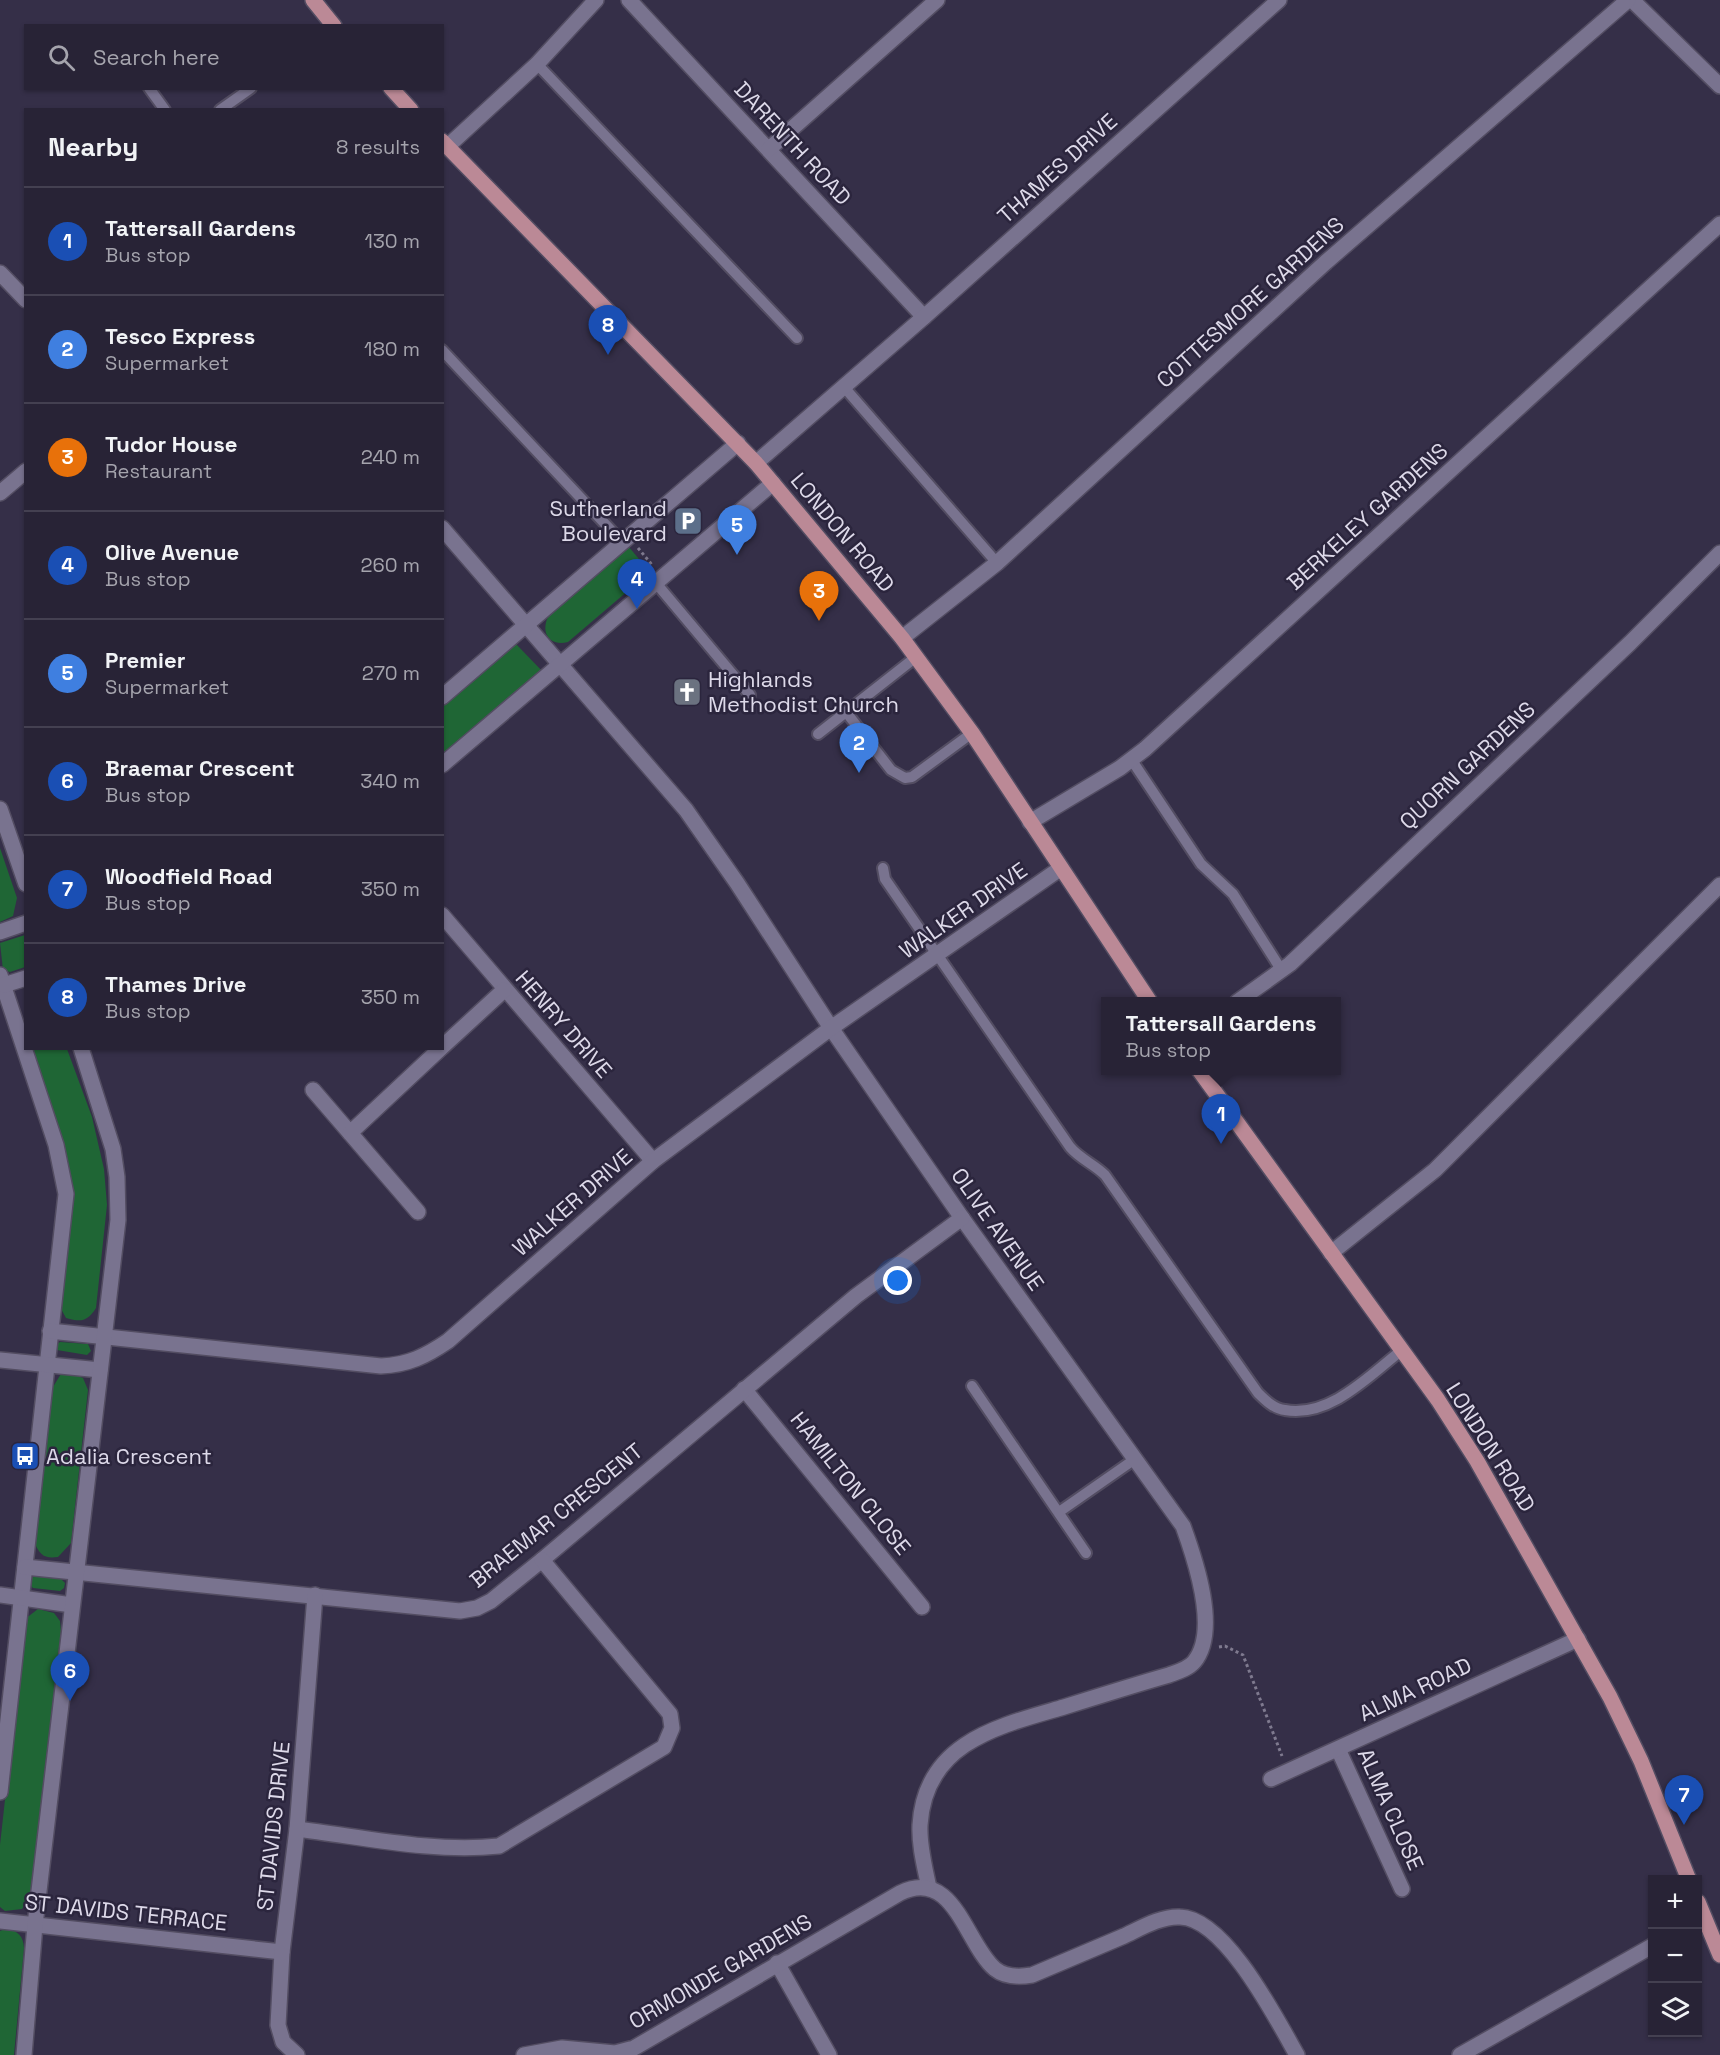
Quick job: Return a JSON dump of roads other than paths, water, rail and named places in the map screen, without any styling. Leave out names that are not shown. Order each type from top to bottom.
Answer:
[{"type":"main road","points":[[313,0],[332,24]]},
{"type":"main road","points":[[393,90],[409,108]]},
{"type":"main road","name":"LONDON ROAD","points":[[445,143],[738,443],[902,638],[972,734],[1147,997]]},
{"type":"main road","name":"LONDON ROAD","points":[[1202,1075],[1402,1350],[1477,1461],[1578,1639],[1641,1761],[1687,1875]]},
{"type":"main road","points":[[1702,1923],[1720,1955]]},
{"type":"street","points":[[445,143],[537,64],[596,0]]},
{"type":"street","name":"DARENTH ROAD","points":[[629,0],[924,317]]},
{"type":"street","points":[[769,149],[937,0]]},
{"type":"street","name":"THAMES DRIVE","points":[[756,463],[924,317],[1279,0]]},
{"type":"street","points":[[1630,0],[1720,86]]},
{"type":"street","name":"COTTESMORE GARDENS","points":[[902,638],[997,563],[1326,262],[1630,0]]},
{"type":"street","name":"BERKELEY GARDENS","points":[[1030,822],[1131,759],[1720,224]]},
{"type":"street","points":[[0,273],[24,298]]},
{"type":"street","points":[[444,695],[527,627],[738,443]]},
{"type":"street","points":[[0,493],[24,473]]},
{"type":"street","points":[[444,763],[773,483]]},
{"type":"street","name":"OLIVE AVENUE","points":[[444,530],[693,819],[831,1028],[962,1218],[1183,1526],[1193,1552],[1205,1608],[1201,1650],[1193,1663],[1183,1670],[992,1729],[963,1744],[940,1768],[922,1808],[920,1838],[929,1888]]},
{"type":"street","name":"QUORN GARDENS","points":[[1244,997],[1282,971],[1630,643],[1720,553]]},
{"type":"street","points":[[0,809],[24,878]]},
{"type":"street","name":"WALKER DRIVE","points":[[50,1331],[381,1366],[401,1366],[424,1357],[448,1341],[653,1161],[831,1028],[1061,868]]},
{"type":"street","points":[[1331,1253],[1435,1170],[1720,885]]},
{"type":"street","name":"HENRY DRIVE","points":[[444,917],[653,1161]]},
{"type":"street","points":[[0,932],[24,924]]},
{"type":"street","points":[[24,978],[2,980],[24,1047]]},
{"type":"street","points":[[444,1046],[504,990]]},
{"type":"street","points":[[0,1792],[50,1331],[58,1287],[66,1194],[56,1145],[25,1050]]},
{"type":"street","points":[[24,2055],[35,1924],[118,1220],[117,1177],[113,1149],[82,1050]]},
{"type":"street","points":[[350,1133],[440,1050]]},
{"type":"street","points":[[314,1090],[418,1212]]},
{"type":"street","name":"BRAEMAR CRESCENT","points":[[26,1567],[315,1595],[410,1608],[460,1611],[477,1608],[491,1601],[542,1560],[856,1296],[962,1218]]},
{"type":"street","points":[[0,1360],[100,1370]]},
{"type":"street","name":"HAMILTON CLOSE","points":[[744,1389],[922,1606]]},
{"type":"street","points":[[297,1829],[442,1847],[470,1849],[499,1846],[664,1747],[672,1728],[670,1714],[542,1560]]},
{"type":"street","points":[[0,1595],[72,1605]]},
{"type":"street","name":"ST DAVIDS DRIVE","points":[[297,2055],[290,2051],[279,2033],[282,1952],[297,1829],[315,1595]]},
{"type":"street","name":"ALMA ROAD","points":[[1271,1779],[1578,1639]]},
{"type":"street","name":"ALMA CLOSE","points":[[1338,1749],[1402,1889]]},
{"type":"street","name":"ORMONDE GARDENS","points":[[524,2055],[562,2048],[615,2053],[634,2048],[909,1888],[929,1888]]},
{"type":"street","points":[[929,1888],[941,1894],[952,1906],[994,1968],[1015,1976],[1032,1975],[1168,1918],[1196,1919],[1212,1930],[1227,1946],[1265,1998],[1297,2055]]},
{"type":"street","name":"ST DAVIDS TERRACE","points":[[0,1922],[282,1952]]},
{"type":"street","points":[[1460,2055],[1648,1949]]},
{"type":"street","points":[[777,1963],[829,2055]]},
{"type":"lane","points":[[537,64],[797,338]]},
{"type":"lane","points":[[150,90],[164,108]]},
{"type":"lane","points":[[223,108],[248,90]]},
{"type":"lane","points":[[444,352],[626,540]]},
{"type":"lane","points":[[844,387],[997,563]]},
{"type":"lane","points":[[659,581],[750,695]]},
{"type":"lane","points":[[818,734],[916,657]]},
{"type":"lane","points":[[846,712],[891,770],[905,778],[912,777],[972,734]]},
{"type":"lane","points":[[1131,759],[1201,864],[1233,894],[1282,971]]},
{"type":"lane","points":[[883,868],[885,879],[936,956],[1070,1148],[1078,1156],[1095,1165],[1105,1175],[1257,1393],[1286,1411],[1325,1405],[1337,1399],[1402,1350]]},
{"type":"lane","points":[[972,1386],[1086,1553]]},
{"type":"lane","points":[[1059,1512],[1135,1459]]},
{"type":"place","name":"Thames Drive","points":[[608,355]]},
{"type":"place","name":"Sutherland Boulevard","points":[[688,521]]},
{"type":"place","name":"Premier","points":[[737,555]]},
{"type":"place","name":"Olive Avenue","points":[[637,609]]},
{"type":"place","name":"Tudor House","points":[[819,621]]},
{"type":"place","name":"Highlands Methodist Church","points":[[687,692]]},
{"type":"place","name":"Tesco Express","points":[[859,773]]},
{"type":"place","name":"Tattersall Gardens","points":[[1221,1144]]},
{"type":"place","name":"Adalia Crescent","points":[[25,1456]]},
{"type":"place","name":"Braemar Crescent","points":[[70,1701]]},
{"type":"place","name":"Woodfield Road","points":[[1684,1825]]}]
